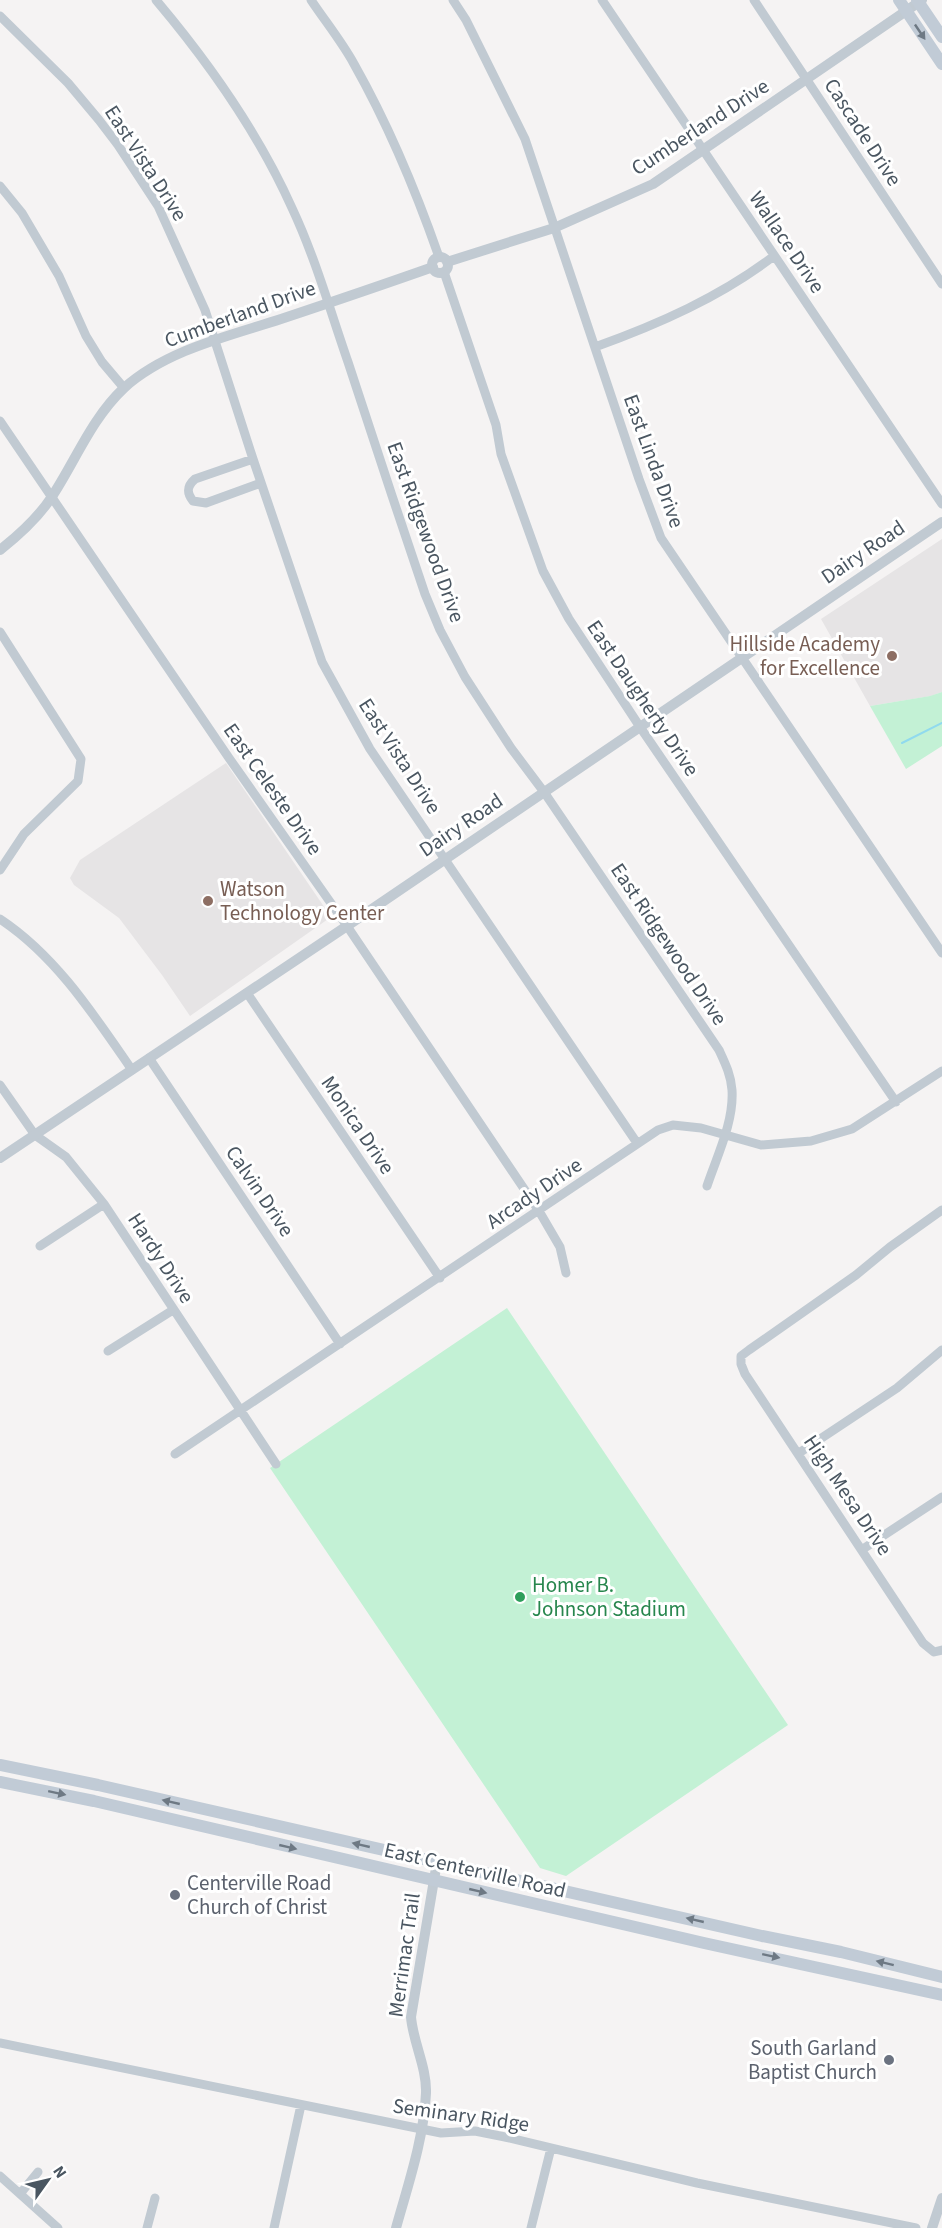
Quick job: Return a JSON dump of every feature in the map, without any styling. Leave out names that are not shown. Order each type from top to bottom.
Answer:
[{"type":"main road","points":[[899,0],[942,64]]},
{"type":"main road","points":[[919,1],[942,37]]},
{"type":"main road","name":"East Centerville Road","points":[[0,1766],[98,1785],[762,1936],[842,1952],[942,1977]]},
{"type":"main road","name":"East Centerville Road","points":[[0,1782],[94,1801],[704,1943],[942,1995]]},
{"type":"main road","points":[[94,1801],[98,1785]]},
{"type":"main road","points":[[261,1840],[265,1823]]},
{"type":"street","name":"East Ridgewood Drive","points":[[156,0],[189,39],[256,138],[293,208],[328,304],[425,594],[440,630],[465,677],[511,748],[544,792],[719,1050],[728,1069],[732,1090],[730,1116],[707,1186]]},
{"type":"street","name":"East Daugherty Drive","points":[[311,0],[354,64],[396,145],[423,210],[496,425],[501,454],[543,571],[569,619],[640,727],[896,1102]]},
{"type":"street","name":"East Linda Drive","points":[[453,0],[466,20],[525,139],[661,538],[942,952]]},
{"type":"street","name":"Wallace Drive","points":[[602,0],[942,504]]},
{"type":"street","name":"Cascade Drive","points":[[754,0],[942,284]]},
{"type":"street","name":"Cumberland Drive","points":[[0,550],[24,531],[52,497],[101,414],[124,388],[171,357],[554,228],[653,184],[919,1]]},
{"type":"street","name":"East Vista Drive","points":[[0,16],[68,83],[124,154],[158,206],[205,309],[322,662],[370,749],[637,1143]]},
{"type":"street","points":[[0,186],[22,213],[59,276],[86,336],[102,362],[124,388]]},
{"type":"street","points":[[595,347],[643,330],[708,299],[747,277],[774,256]]},
{"type":"street","name":"East Celeste Drive","points":[[0,421],[229,758],[347,926],[539,1211],[560,1247],[566,1274]]},
{"type":"street","points":[[253,459],[195,479],[190,483],[189,495],[192,501],[206,503],[261,483]]},
{"type":"street","name":"Dairy Road","points":[[0,1158],[347,926],[942,522]]},
{"type":"street","points":[[0,632],[81,759],[78,781],[24,834],[0,870]]},
{"type":"street","points":[[0,919],[34,947],[80,994],[132,1070]]},
{"type":"street","name":"Monica Drive","points":[[247,993],[440,1278]]},
{"type":"street","name":"Calvin Drive","points":[[149,1058],[340,1344]]},
{"type":"street","name":"Arcady Drive","points":[[175,1454],[658,1130],[673,1125],[701,1128],[760,1145],[811,1141],[852,1129],[942,1071]]},
{"type":"street","name":"Hardy Drive","points":[[0,1085],[35,1135],[66,1157],[104,1204],[276,1464]]},
{"type":"street","points":[[40,1246],[104,1204]]},
{"type":"street","name":"High Mesa Drive","points":[[942,1210],[890,1247],[856,1275],[741,1356],[745,1374],[863,1549],[923,1643],[934,1652],[942,1650]]},
{"type":"street","points":[[108,1352],[173,1310]]},
{"type":"street","points":[[799,1454],[897,1388],[942,1350]]},
{"type":"street","points":[[863,1549],[942,1497]]},
{"type":"street","name":"Merrimac Trail","points":[[396,2228],[420,2129],[426,2092],[411,2017],[437,1862]]},
{"type":"street","name":"Seminary Ridge","points":[[0,2043],[441,2133],[475,2131],[697,2183],[916,2228]]},
{"type":"street","points":[[274,2228],[301,2105]]},
{"type":"street","points":[[531,2228],[551,2148]]},
{"type":"street","points":[[20,2194],[38,2172]]},
{"type":"street","points":[[0,2176],[58,2228]]},
{"type":"street","points":[[147,2228],[155,2198]]},
{"type":"street","points":[[932,2228],[942,2198]]},
{"type":"shaded area","name":"Hillside Academy for Excellence","points":[[942,539],[942,692],[931,696],[870,706],[821,619]]},
{"type":"shaded area","name":"Watson Technology Center","points":[[226,763],[331,917],[190,1016],[119,918],[74,885],[70,878],[80,860]]},
{"type":"green space","points":[[942,692],[942,746],[906,769],[870,706]]},
{"type":"green space","points":[[507,1308],[788,1725],[566,1876],[540,1868],[270,1468]]},
{"type":"waterway","points":[[902,743],[942,723]]},
{"type":"place","name":"Hillside Academy for Excellence","points":[[892,656]]},
{"type":"place","name":"Watson Technology Center","points":[[208,901]]},
{"type":"place","name":"Homer B. Johnson Stadium","points":[[520,1597]]},
{"type":"place","name":"Centerville Road Church of Christ","points":[[175,1895]]},
{"type":"place","name":"South Garland Baptist Church","points":[[889,2060]]}]
